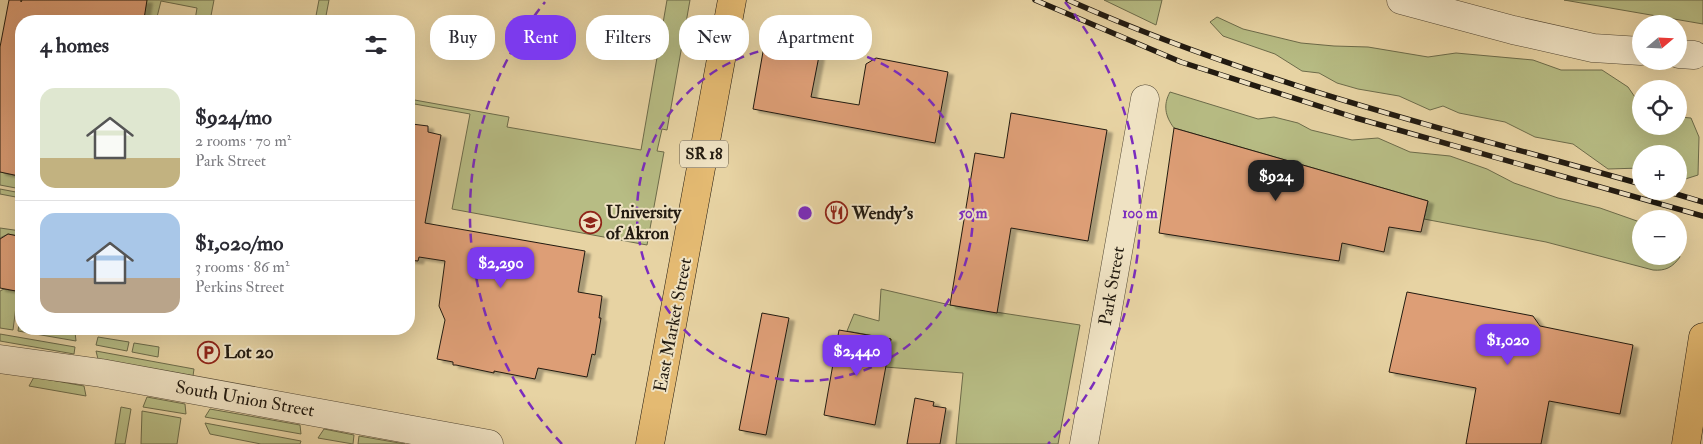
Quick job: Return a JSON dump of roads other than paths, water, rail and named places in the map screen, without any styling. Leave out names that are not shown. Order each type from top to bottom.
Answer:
[{"type":"main road","name":"East Market Street","points":[[650,444],[732,0]]},
{"type":"main road","points":[[1686,444],[1703,337]]},
{"type":"street","points":[[1400,0],[1513,30],[1593,48],[1632,50]]},
{"type":"street","name":"Park Street","points":[[1084,444],[1145,99]]},
{"type":"street","name":"South Union Street","points":[[0,359],[101,374],[489,444]]},
{"type":"railway","points":[[1035,0],[1181,62],[1356,118],[1703,216]]},
{"type":"railway","points":[[1068,0],[1208,56],[1279,80],[1423,124],[1632,182]]},
{"type":"railway","points":[[1687,197],[1703,202]]},
{"type":"place","name":"Wendy's","points":[[836,213]]},
{"type":"place","name":"University of Akron","points":[[590,222]]},
{"type":"place","name":"Lot 20","points":[[208,352]]}]
